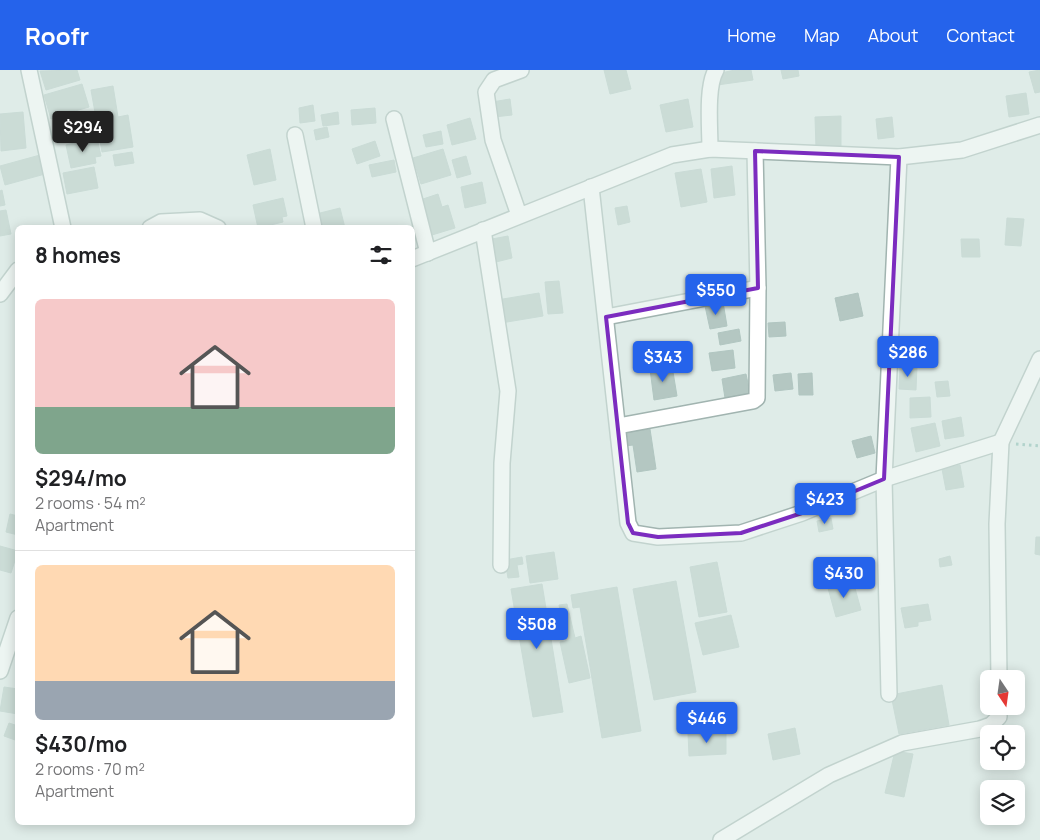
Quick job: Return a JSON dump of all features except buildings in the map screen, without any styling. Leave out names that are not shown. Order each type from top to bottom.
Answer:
[{"type":"street","points":[[29,70],[62,225]]},
{"type":"street","points":[[519,215],[493,140],[486,92],[494,80],[521,70]]},
{"type":"street","points":[[710,149],[710,93],[713,75],[716,70]]},
{"type":"street","points":[[394,119],[428,253]]},
{"type":"street","points":[[415,258],[672,155],[710,149],[899,157],[962,150],[1040,125]]},
{"type":"street","points":[[295,135],[313,225]]},
{"type":"street","points":[[618,426],[753,401],[757,398],[758,288],[755,151]]},
{"type":"street","points":[[889,694],[884,479],[899,157]]},
{"type":"street","points":[[591,187],[628,522],[634,533],[658,537],[741,532],[802,513],[884,479],[1001,442]]},
{"type":"street","points":[[156,225],[161,222],[200,220],[211,225]]},
{"type":"street","points":[[483,230],[508,391],[502,463],[501,565]]},
{"type":"street","points":[[0,294],[15,274]]},
{"type":"street","points":[[606,317],[758,288]]},
{"type":"street","points":[[999,670],[997,524],[1001,442],[1040,360]]},
{"type":"street","points":[[0,671],[15,627]]},
{"type":"street","points":[[721,840],[829,775],[902,743],[980,729],[991,725],[999,715]]},
{"type":"path","points":[[1001,442],[1040,446]]},
{"type":"highlighted area","points":[[755,151],[899,157],[884,479],[802,513],[741,533],[658,537],[633,533],[628,523],[606,317],[758,288]]}]
